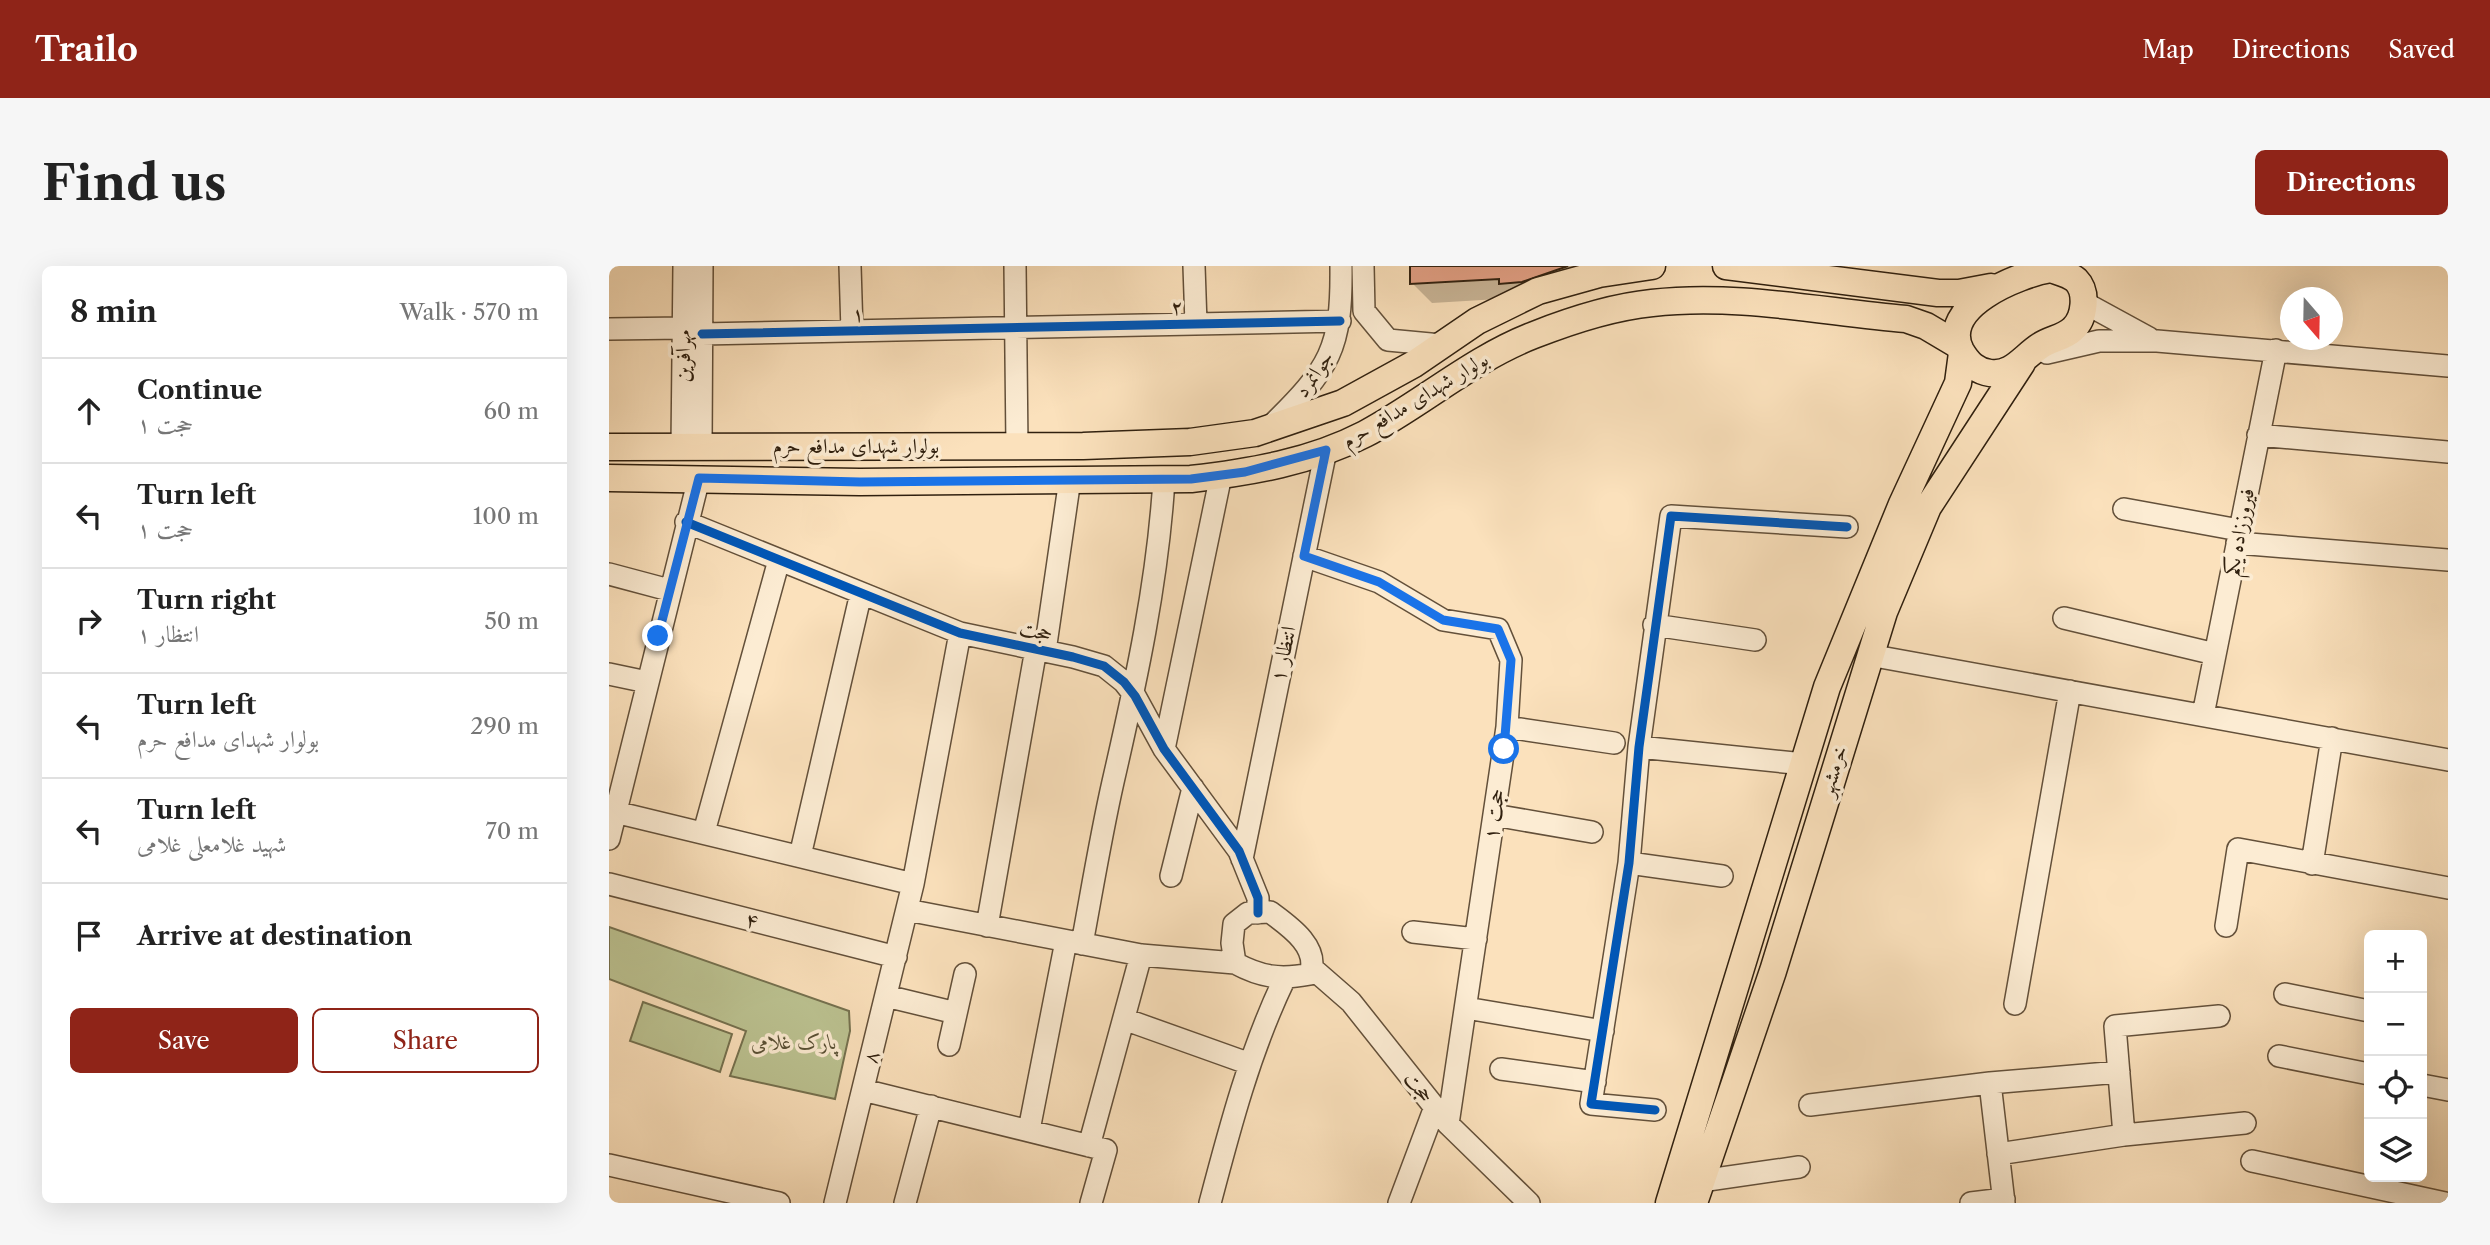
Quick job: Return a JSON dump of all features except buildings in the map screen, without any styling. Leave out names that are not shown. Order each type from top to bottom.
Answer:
[{"type":"main road","name":"بولوار شهدای مدافع حرم","points":[[609,447],[691,440],[861,447],[1190,442],[1268,429],[1342,402],[1477,321],[1538,290],[1599,274],[1652,266]]},
{"type":"main road","points":[[1726,266],[1959,293],[2051,269],[2064,273],[2085,286],[2082,314],[2075,328],[2043,344],[2024,360]]},
{"type":"main road","points":[[1669,1203],[1827,687],[1902,504],[1958,383],[1960,349],[1957,329],[1964,312],[1979,299],[2030,273]]},
{"type":"main road","points":[[1894,318],[1905,316],[1912,309],[1911,296],[1902,288]]},
{"type":"main road","name":"بولوار شهدای مدافع حرم","points":[[609,478],[860,482],[1164,479],[1221,475],[1271,467],[1326,450],[1389,420],[1502,348],[1575,320],[1613,310],[1688,300],[1894,318],[1926,326],[1960,349],[1977,370],[1988,373],[1999,374],[2024,360]]},
{"type":"main road","name":"خرمشهر","points":[[1697,1192],[1771,978],[1869,655],[1928,507],[2024,360]]},
{"type":"main road","points":[[1949,402],[1961,389],[1974,385],[1983,387],[1987,393],[1987,414]]},
{"type":"main road","points":[[860,482],[861,447]]},
{"type":"main road","points":[[1742,970],[1771,978]]},
{"type":"street","name":"مهرآفرین","points":[[684,266],[692,331],[691,440]]},
{"type":"street","name":"مهرآفرین","points":[[692,331],[702,266]]},
{"type":"street","points":[[850,266],[852,331]]},
{"type":"street","points":[[1014,266],[1017,446]]},
{"type":"street","points":[[1194,266],[1196,324]]},
{"type":"street","name":"جوانمرد","points":[[1268,429],[1319,374],[1336,342],[1340,321],[1341,266]]},
{"type":"street","points":[[1363,266],[1364,311],[1388,340],[1441,345]]},
{"type":"street","points":[[2085,286],[2157,341]]},
{"type":"street","name":"۲","points":[[1015,327],[1340,321]]},
{"type":"street","name":"۱","points":[[692,331],[1015,327]]},
{"type":"street","points":[[609,329],[692,331]]},
{"type":"street","points":[[2024,360],[2099,341],[2157,341],[2448,366]]},
{"type":"street","name":"فیروززاده یکم","points":[[2203,715],[2276,351]]},
{"type":"street","points":[[2258,435],[2448,452]]},
{"type":"street","name":"انتظار ۱","points":[[1242,859],[1326,450]]},
{"type":"street","points":[[1164,748],[1221,475]]},
{"type":"street","points":[[609,839],[615,812],[616,779],[647,682],[685,522],[699,478]]},
{"type":"street","points":[[987,926],[1041,650],[1070,479]]},
{"type":"street","points":[[1029,1130],[1135,696],[1162,518],[1164,479]]},
{"type":"street","points":[[2124,509],[2238,536],[2448,560]]},
{"type":"street","points":[[1655,1110],[1591,1104],[1629,863],[1639,747],[1671,516],[1847,527]]},
{"type":"street","name":"حجت","points":[[685,522],[960,633],[1104,666],[1124,682],[1135,696],[1164,748],[1242,859],[1258,898],[1258,913]]},
{"type":"street","name":"حجت ۱","points":[[1304,556],[1379,582],[1443,620],[1498,629],[1511,660],[1507,727],[1466,1008],[1442,1116],[1399,1203]]},
{"type":"street","points":[[704,832],[779,560]]},
{"type":"street","points":[[609,574],[669,590]]},
{"type":"street","points":[[800,856],[860,593]]},
{"type":"street","points":[[2064,618],[2215,654]]},
{"type":"street","points":[[1654,625],[1755,640]]},
{"type":"street","name":"۸","points":[[835,1203],[913,884],[960,633]]},
{"type":"street","points":[[1869,655],[2448,760]]},
{"type":"street","points":[[609,674],[647,682]]},
{"type":"street","points":[[2015,1004],[2070,691]]},
{"type":"street","points":[[1507,727],[1614,743]]},
{"type":"street","points":[[2312,864],[2332,738]]},
{"type":"street","points":[[1639,747],[1804,764]]},
{"type":"street","points":[[1171,876],[1193,788]]},
{"type":"street","points":[[615,812],[913,884]]},
{"type":"street","points":[[1494,815],[1592,832]]},
{"type":"street","points":[[2226,926],[2238,849],[2448,888]]},
{"type":"street","points":[[1629,863],[1722,876]]},
{"type":"street","name":"۴","points":[[609,884],[896,957]]},
{"type":"street","points":[[907,910],[1141,955],[1235,963],[1257,975],[1284,980],[1310,974],[1312,968],[1309,950],[1291,928],[1269,912],[1248,913],[1234,924],[1232,943],[1235,963]]},
{"type":"street","points":[[1413,932],[1476,939]]},
{"type":"street","points":[[1091,1203],[1098,1148],[1123,1019],[1141,955]]},
{"type":"street","name":"حجت","points":[[1312,968],[1350,1002],[1442,1116],[1529,1203]]},
{"type":"street","points":[[949,1045],[964,974]]},
{"type":"street","points":[[1210,1203],[1250,1064],[1284,980]]},
{"type":"street","points":[[2285,994],[2364,1011]]},
{"type":"street","points":[[886,996],[956,1013]]},
{"type":"street","points":[[1466,1008],[1603,1031]]},
{"type":"street","points":[[2124,1135],[2115,1026],[2219,1016]]},
{"type":"street","points":[[1123,1019],[1250,1064]]},
{"type":"street","points":[[2279,1056],[2364,1073]]},
{"type":"street","points":[[1501,1069],[1595,1082]]},
{"type":"street","points":[[1810,1105],[1990,1083],[2119,1072]]},
{"type":"street","points":[[1971,1203],[2004,1201],[1990,1083]]},
{"type":"street","points":[[2427,1086],[2448,1090]]},
{"type":"street","points":[[863,1090],[1098,1148]]},
{"type":"street","points":[[905,1203],[931,1106]]},
{"type":"street","points":[[1998,1154],[2124,1135],[2245,1123]]},
{"type":"street","points":[[2252,1161],[2445,1203]]},
{"type":"street","points":[[609,1165],[779,1203]]},
{"type":"street","points":[[1697,1192],[1799,1167]]},
{"type":"green space","name":"پارک غلامی","points":[[609,927],[849,1011],[850,1031],[835,1099],[730,1076],[746,1031],[609,979]]},
{"type":"green space","points":[[643,1002],[732,1034],[720,1072],[630,1041]]},
{"type":"cycle path","points":[[702,334],[1340,321]]},
{"type":"cycle path","points":[[1655,1110],[1591,1104],[1629,863],[1639,747],[1671,516],[1847,527]]},
{"type":"cycle path","points":[[686,522],[960,633],[1104,666],[1124,682],[1135,696],[1164,749],[1239,851],[1258,898],[1258,913]]},
{"type":"route","points":[[658,636],[685,522],[699,478],[860,482],[1191,479],[1271,467],[1326,450],[1304,556],[1379,582],[1443,620],[1498,629],[1511,660],[1504,749]]}]
